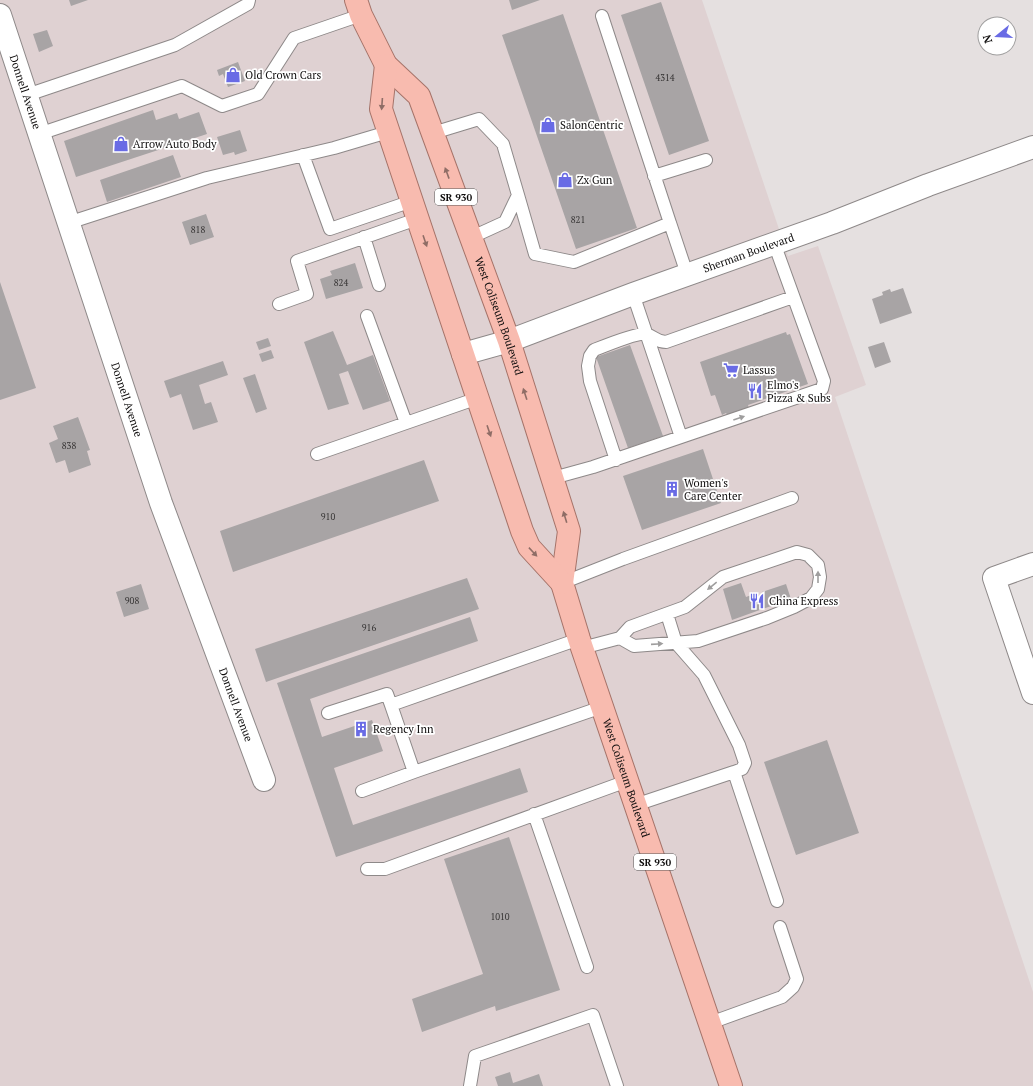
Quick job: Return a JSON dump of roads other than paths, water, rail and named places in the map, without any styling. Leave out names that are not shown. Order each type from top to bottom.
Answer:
[{"type":"highway","name":"West Coliseum Boulevard","points":[[359,7],[386,65],[420,96],[508,341],[569,531],[562,583],[580,643],[731,1086]]},
{"type":"highway","name":"West Coliseum Boulevard","points":[[386,65],[381,110],[528,547],[562,583]]},
{"type":"street","name":"Donnell Avenue","points":[[0,15],[161,503],[264,780]]},
{"type":"street","name":"Sherman Boulevard","points":[[463,354],[508,341],[687,274],[837,221],[928,185],[1033,147]]},
{"type":"street","points":[[1033,564],[994,578],[1033,693]]},
{"type":"lane","points":[[26,95],[175,45],[248,4],[249,0]]},
{"type":"lane","points":[[39,134],[182,86],[222,106],[258,94],[294,38],[359,7]]},
{"type":"lane","points":[[602,16],[687,274]]},
{"type":"lane","points":[[433,133],[479,119],[503,144],[536,254],[574,262],[670,223]]},
{"type":"lane","points":[[68,223],[207,178],[303,155],[388,132]]},
{"type":"lane","points":[[303,155],[330,229],[414,210]]},
{"type":"lane","points":[[654,176],[706,160]]},
{"type":"lane","points":[[470,238],[505,222],[518,195]]},
{"type":"lane","points":[[279,304],[308,294],[297,261],[364,237],[414,210]]},
{"type":"lane","points":[[364,237],[379,284]]},
{"type":"lane","points":[[553,478],[616,460],[822,389],[824,381],[774,243]]},
{"type":"lane","points":[[633,294],[681,437]]},
{"type":"lane","points":[[616,460],[590,381],[588,366],[590,356],[594,350],[638,334],[646,334],[660,342],[666,342],[794,297]]},
{"type":"lane","points":[[368,316],[406,423]]},
{"type":"lane","points":[[317,454],[478,398]]},
{"type":"lane","points":[[562,583],[792,498]]},
{"type":"lane","points":[[391,705],[580,643],[620,638],[634,646],[698,642],[767,618],[811,598],[818,589],[820,577],[818,565],[808,556],[797,552],[723,577],[685,607],[630,627],[620,638]]},
{"type":"lane","points":[[636,805],[742,769],[745,763],[739,745],[704,675],[676,643],[667,614]]},
{"type":"lane","points":[[328,713],[387,694],[414,772]]},
{"type":"lane","points":[[362,791],[602,707]]},
{"type":"lane","points":[[734,772],[777,901]]},
{"type":"lane","points":[[366,870],[384,869],[627,781]]},
{"type":"lane","points":[[534,814],[587,967]]},
{"type":"lane","points":[[710,1023],[782,997],[793,987],[798,979],[780,927]]},
{"type":"lane","points":[[470,1086],[475,1056],[593,1015],[617,1086]]},
{"type":"place","name":"Old Crown Cars","points":[[233,75]]},
{"type":"place","name":"SalonCentric","points":[[548,125]]},
{"type":"place","name":"Arrow Auto Body","points":[[121,144]]},
{"type":"place","name":"Zx Gun","points":[[565,180]]},
{"type":"place","name":"Lassus","points":[[731,370]]},
{"type":"place","name":"Elmo's Pizza & Subs","points":[[755,391]]},
{"type":"place","name":"Women's Care Center","points":[[672,489]]},
{"type":"place","name":"China Express","points":[[757,601]]},
{"type":"place","name":"Regency Inn","points":[[361,729]]}]
